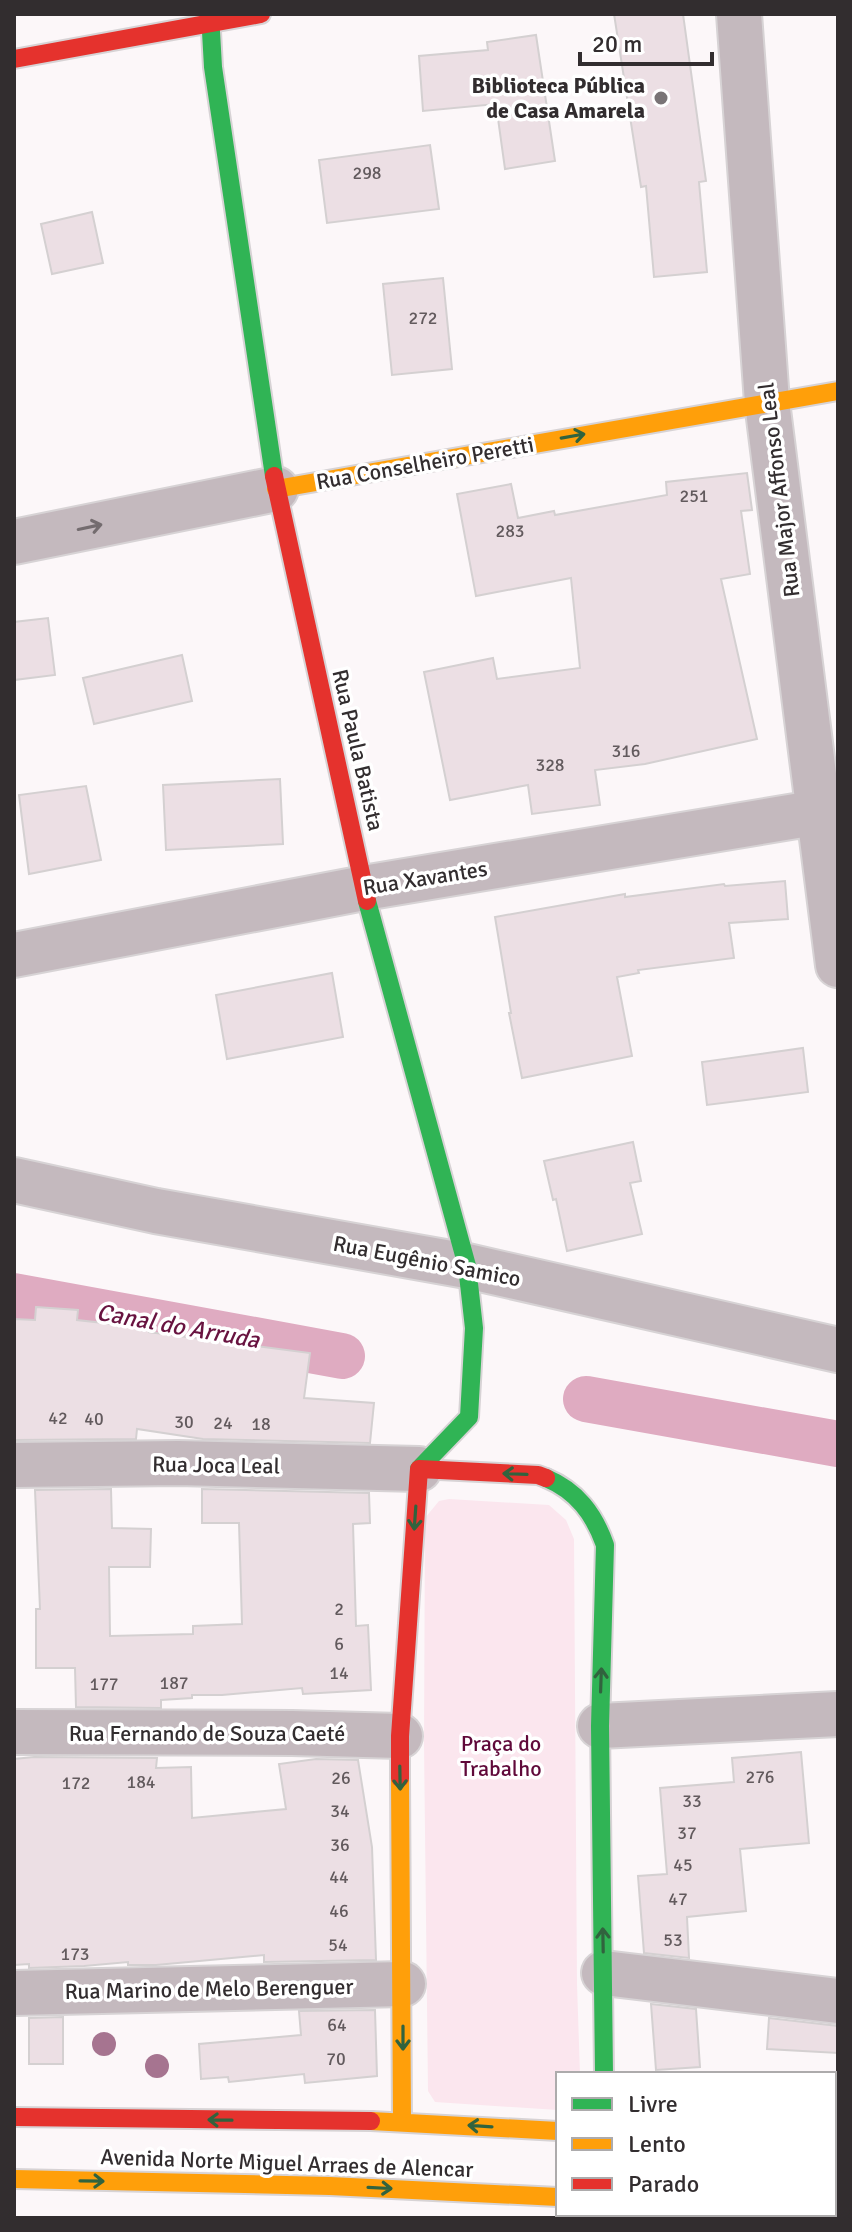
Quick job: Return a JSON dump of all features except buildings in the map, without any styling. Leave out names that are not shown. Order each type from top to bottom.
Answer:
[{"type":"street","points":[[14,59],[209,19],[261,14]]},
{"type":"street","name":"Rua Major Affonso Leal","points":[[739,14],[767,402],[828,811],[838,965]]},
{"type":"street","name":"Rua Paula Batista","points":[[209,19],[228,176],[276,489],[364,888],[467,1266],[474,1328],[469,1417],[419,1469]]},
{"type":"street","name":"Rua Conselheiro Peretti","points":[[14,542],[276,489],[838,391]]},
{"type":"street","name":"Rua Xavantes","points":[[14,955],[364,888],[828,811]]},
{"type":"street","name":"Rua Eugênio Samico","points":[[14,1180],[156,1211],[467,1266],[838,1350]]},
{"type":"street","name":"Rua Joca Leal","points":[[14,1465],[178,1463],[419,1469]]},
{"type":"street","points":[[402,2121],[400,1736],[419,1469],[538,1475],[563,1485],[582,1502],[597,1522],[605,1545],[600,1726],[604,2072]]},
{"type":"street","points":[[600,1726],[838,1714]]},
{"type":"street","name":"Rua Fernando de Souza Caeté","points":[[14,1732],[400,1736]]},
{"type":"street","points":[[604,1973],[838,2001]]},
{"type":"street","name":"Rua Marino de Melo Berenguer","points":[[14,1993],[403,1984]]},
{"type":"street","name":"Avenida Norte Miguel Arraes de Alencar","points":[[14,2117],[402,2121],[556,2131]]},
{"type":"street","points":[[14,2131],[301,2136],[556,2146]]},
{"type":"street","points":[[14,2160],[266,2165],[556,2176]]},
{"type":"street","name":"Avenida Norte Miguel Arraes de Alencar","points":[[14,2179],[330,2186],[556,2197]]},
{"type":"green space","name":"Praça do Trabalho","points":[[439,1501],[549,1505],[566,1520],[574,1539],[580,2072],[556,2072],[556,2110],[435,2102],[428,2091],[425,1518]]},
{"type":"waterway","name":"Canal do Arruda","points":[[14,1296],[342,1356]]},
{"type":"waterway","points":[[586,1399],[838,1444]]},
{"type":"traffic: fast","points":[[210,14],[213,67],[274,476]]},
{"type":"traffic: fast","points":[[367,901],[467,1266],[474,1328],[469,1417],[419,1469]]},
{"type":"traffic: fast","points":[[546,1478],[567,1490],[583,1505],[596,1523],[605,1545],[600,1726],[604,2072]]},
{"type":"traffic: slow","points":[[276,489],[838,391]]},
{"type":"traffic: slow","points":[[400,1778],[402,2121]]},
{"type":"traffic: slow","points":[[371,2121],[556,2131]]},
{"type":"traffic: slow","points":[[14,2179],[330,2186],[556,2197]]},
{"type":"traffic: jam","points":[[14,59],[261,14]]},
{"type":"traffic: jam","points":[[274,476],[367,901]]},
{"type":"traffic: jam","points":[[400,1778],[400,1736],[419,1469],[538,1475],[546,1478]]},
{"type":"traffic: jam","points":[[14,2117],[371,2121]]},
{"type":"place","name":"Biblioteca Pública de Casa Amarela","points":[[661,98]]}]
